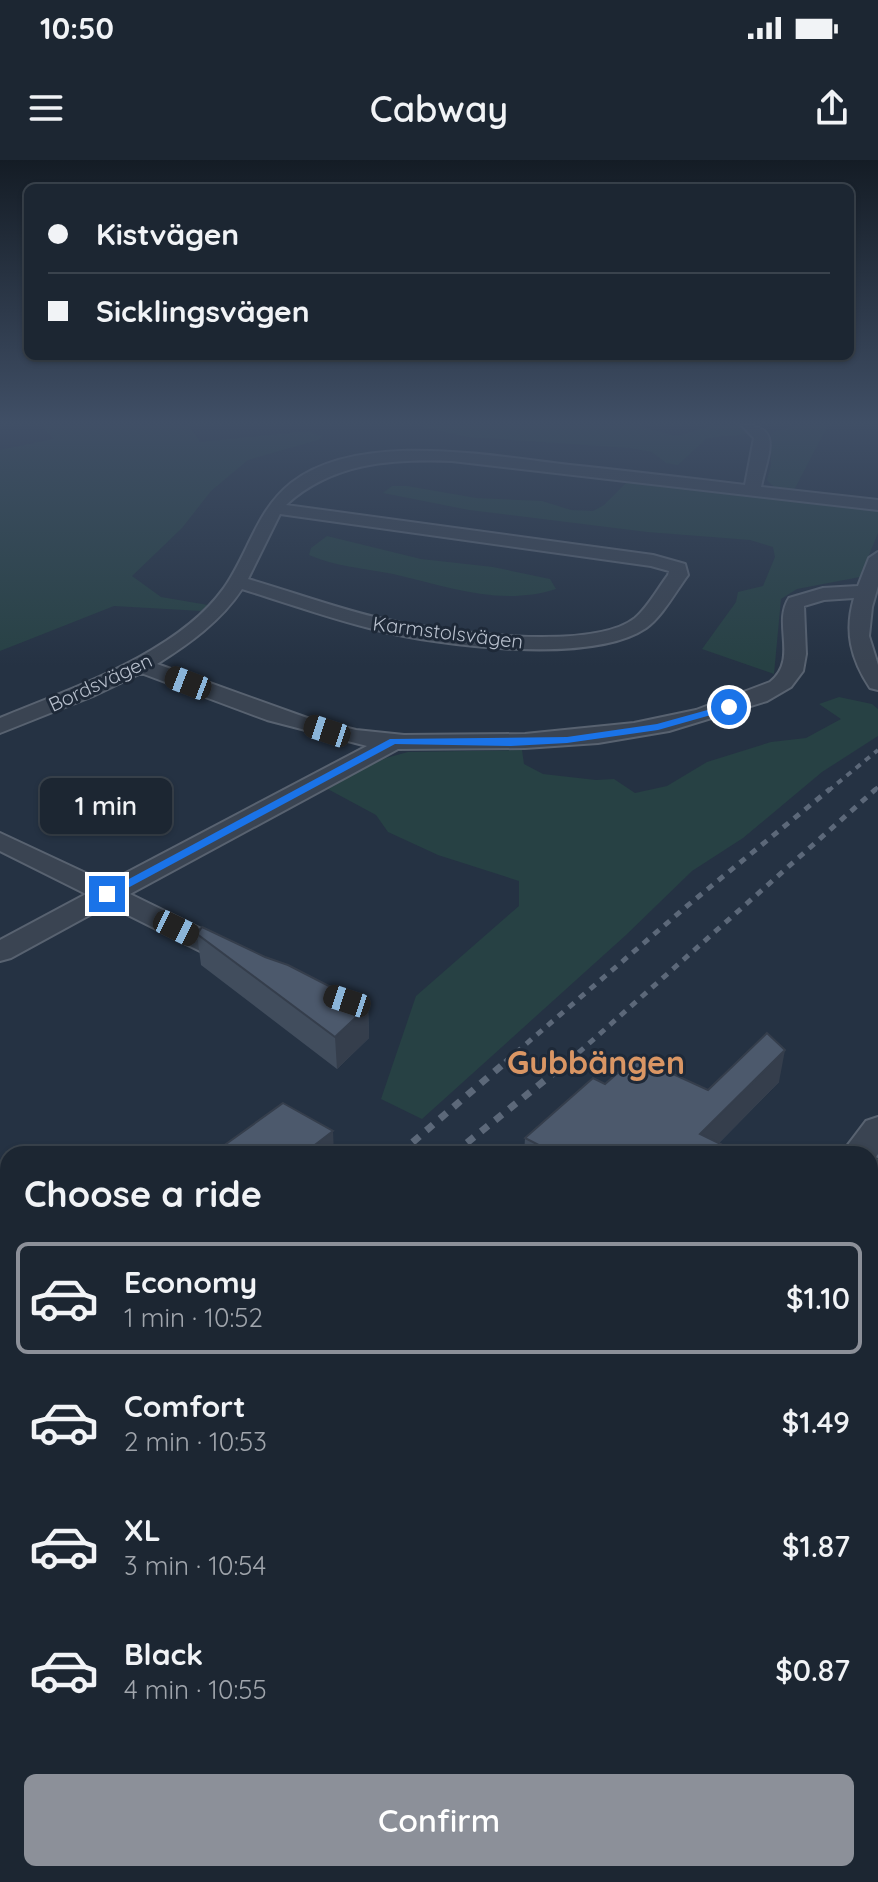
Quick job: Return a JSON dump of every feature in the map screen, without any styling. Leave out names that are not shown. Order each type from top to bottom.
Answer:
[{"type":"street","name":"Bordsvägen","points":[[0,726],[143,666],[173,646],[215,611],[238,582],[276,505]]},
{"type":"street","name":"Karmstolsvägen","points":[[238,582],[381,625],[508,643],[551,643],[595,639],[623,632],[642,622],[678,575],[678,568],[653,561],[274,508]]},
{"type":"street","points":[[878,558],[866,592],[857,635],[860,655],[878,683]]},
{"type":"street","points":[[143,666],[327,731],[393,741],[511,743],[567,740],[658,727],[712,713],[769,691],[785,682],[792,671],[795,659],[793,608],[796,602],[823,594],[866,592]]},
{"type":"street","points":[[0,952],[393,741]]},
{"type":"street","points":[[0,841],[266,973]]},
{"type":"street","points":[[865,1146],[878,1129]]},
{"type":"green space","points":[[0,505],[200,505],[182,528],[132,576],[161,597],[208,605],[201,611],[114,606],[0,651]]},
{"type":"green space","points":[[446,505],[556,505],[593,511],[603,505],[846,505],[878,509],[878,533],[860,577],[797,589],[781,599],[774,674],[702,649],[736,602],[738,592],[763,586],[775,557],[773,547],[750,540],[647,532]]},
{"type":"green space","points":[[327,536],[421,559],[493,567],[550,579],[556,589],[514,596],[473,593],[340,565],[309,555],[311,548]]},
{"type":"green space","points":[[839,697],[872,704],[878,709],[878,736],[822,772],[743,838],[692,871],[626,935],[422,1119],[381,1099],[416,996],[519,906],[519,881],[438,855],[388,832],[376,815],[324,787],[386,758],[408,752],[522,750],[524,764],[543,774],[614,779],[635,793],[667,786],[707,762],[771,742],[806,738],[841,719],[819,704]]},
{"type":"building","points":[[202,927],[288,965],[368,1006],[335,1037],[197,934]]},
{"type":"building","points":[[767,1033],[785,1050],[700,1134],[725,1146],[540,1146],[525,1138],[593,1078],[605,1084],[636,1057],[708,1090]]},
{"type":"building","points":[[283,1103],[333,1131],[313,1146],[223,1146]]},
{"type":"railway","points":[[828,791],[878,750]]},
{"type":"railway","points":[[873,791],[878,787]]},
{"type":"railway","points":[[505,1062],[830,789]]},
{"type":"railway","points":[[568,1062],[876,789]]},
{"type":"railway","points":[[408,1146],[508,1060]]},
{"type":"railway","points":[[463,1146],[570,1060]]},
{"type":"district","name":"Gubbängen","points":[[596,1062]]},
{"type":"route","points":[[107,894],[393,741],[511,743],[567,740],[658,727],[729,707]]}]
